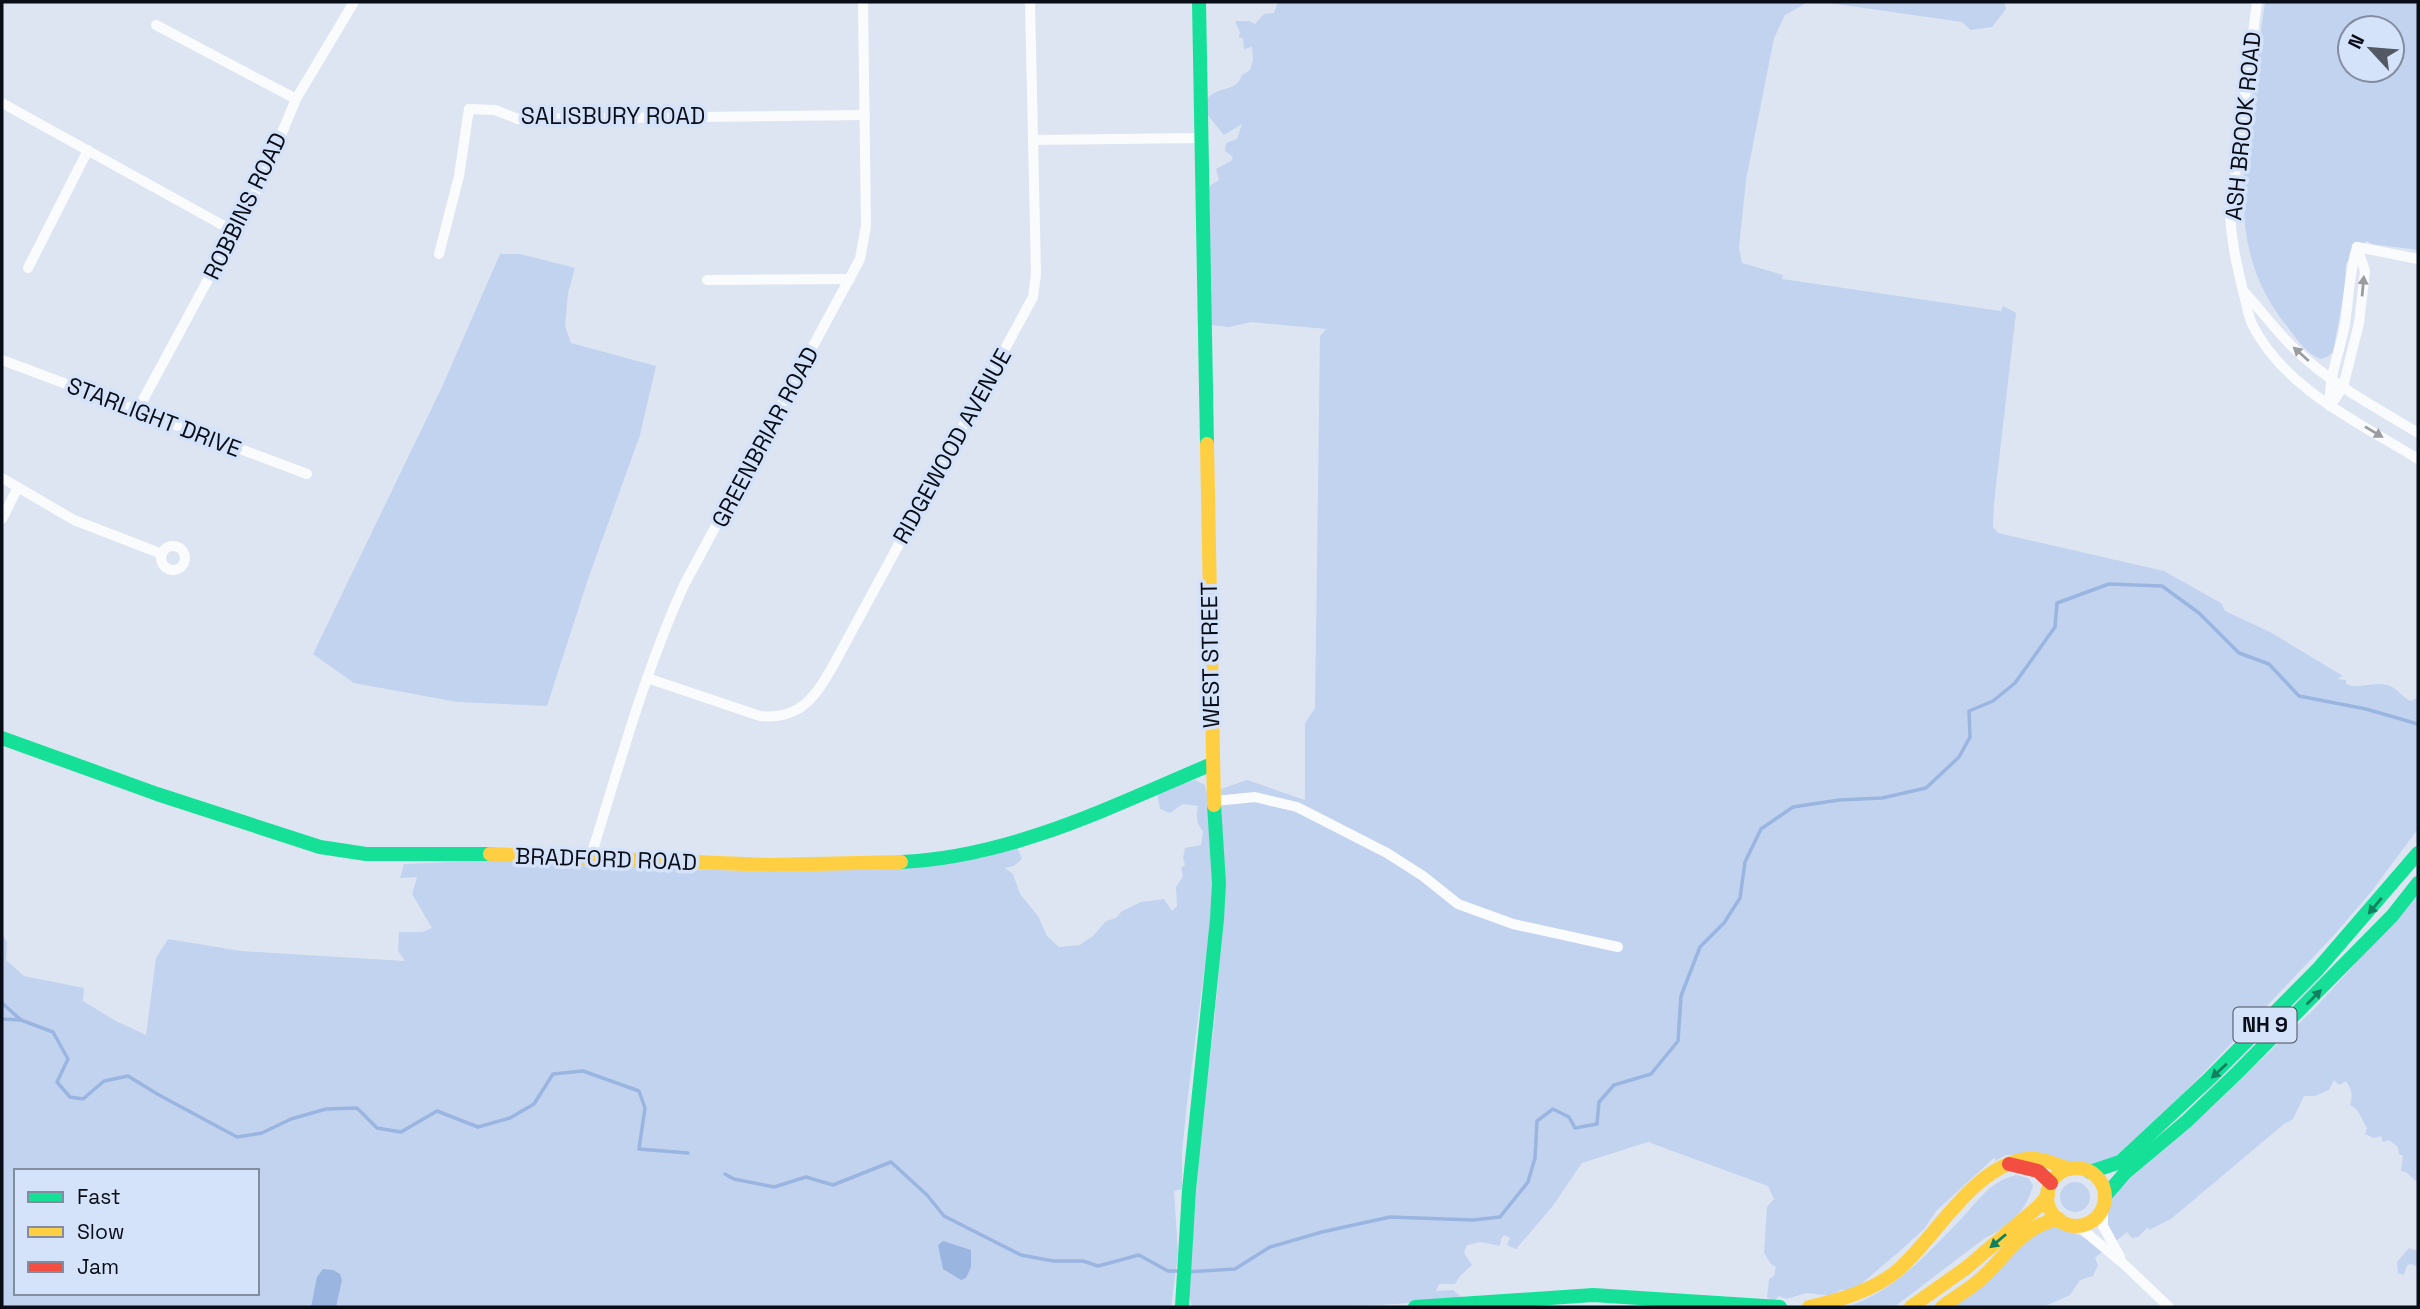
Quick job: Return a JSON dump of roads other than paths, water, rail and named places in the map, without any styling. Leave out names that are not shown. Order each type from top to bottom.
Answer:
[{"type":"main road","name":"WEST STREET","points":[[1182,1307],[1189,1191],[1219,883],[1212,764],[1199,2]]},
{"type":"main road","name":"BRADFORD ROAD","points":[[2,738],[157,794],[320,847],[366,854],[488,854],[771,865],[927,860],[1001,847],[1056,828],[1212,764]]},
{"type":"main road","name":"NH 9","points":[[2090,1172],[2112,1165],[2128,1155],[2236,1055],[2372,911],[2418,853]]},
{"type":"main road","name":"NH 9","points":[[2077,1225],[2089,1223],[2125,1173],[2187,1121],[2238,1072],[2383,925],[2418,883]]},
{"type":"main road","points":[[1809,1307],[1849,1298],[1896,1271],[1983,1180],[2008,1163],[2029,1158],[2069,1169]]},
{"type":"main road","points":[[2008,1163],[2038,1171],[2050,1189],[2049,1207],[2059,1219],[2069,1225],[2077,1225]]},
{"type":"main road","points":[[1911,1307],[1966,1268],[2039,1206],[2058,1174],[2075,1168],[2090,1172],[2100,1180],[2104,1202]]},
{"type":"main road","points":[[1942,1307],[1984,1276],[2037,1224],[2059,1219]]},
{"type":"main road","points":[[1415,1307],[1593,1296],[1780,1307]]},
{"type":"street","name":"ROBBINS ROAD","points":[[137,411],[272,161],[296,99],[354,2]]},
{"type":"street","name":"GREENBRIAR ROAD","points":[[590,859],[647,678],[684,585],[860,259],[866,226],[863,2]]},
{"type":"street","name":"RIDGEWOOD AVENUE","points":[[647,678],[760,716],[774,717],[797,711],[824,681],[1033,297],[1036,274],[1030,2]]},
{"type":"street","name":"ASH BROOK ROAD","points":[[2257,2],[2230,211],[2231,241],[2252,324],[2265,347],[2291,374],[2330,405],[2418,459]]},
{"type":"street","points":[[156,25],[296,99]]},
{"type":"street","points":[[2,103],[235,232]]},
{"type":"street","name":"SALISBURY ROAD","points":[[439,254],[459,176],[469,108],[495,110],[518,119],[865,115]]},
{"type":"street","points":[[1033,140],[1202,138]]},
{"type":"street","points":[[28,268],[88,150]]},
{"type":"street","points":[[2357,247],[2418,259]]},
{"type":"street","points":[[2330,405],[2330,379],[2344,327],[2352,263],[2357,247]]},
{"type":"street","points":[[2330,405],[2343,387],[2361,306],[2365,271],[2357,247]]},
{"type":"street","points":[[707,280],[850,279]]},
{"type":"street","points":[[2243,291],[2295,350],[2330,379],[2418,433]]},
{"type":"street","name":"STARLIGHT DRIVE","points":[[2,360],[307,474]]},
{"type":"street","points":[[2,478],[74,520],[162,554]]},
{"type":"street","points":[[2,519],[18,487]]},
{"type":"street","points":[[1215,801],[1255,797],[1297,807],[1387,853],[1423,876],[1458,904],[1513,924],[1618,947]]},
{"type":"street","points":[[2104,1202],[2103,1226],[2126,1266]]},
{"type":"street","points":[[2077,1225],[2169,1307]]},
{"type":"waterway","points":[[1186,1272],[1235,1269],[1270,1247],[1390,1217],[1473,1220],[1500,1217],[1528,1182],[1535,1158],[1537,1121],[1553,1109],[1569,1117],[1575,1128],[1597,1124],[1599,1102],[1614,1085],[1651,1074],[1678,1041],[1681,996],[1700,947],[1724,923],[1740,898],[1745,862],[1761,829],[1793,807],[1839,800],[1882,798],[1926,788],[1959,757],[1970,737],[1969,711],[1993,701],[2015,683],[2055,627],[2057,603],[2109,584],[2162,586],[2199,613],[2239,653],[2269,664],[2299,696],[2366,709],[2418,724]]},
{"type":"waterway","points":[[2,1003],[21,1020]]},
{"type":"waterway","points":[[2,1019],[21,1020],[53,1032],[68,1059],[57,1082],[70,1097],[83,1099],[104,1081],[128,1076],[237,1137],[262,1133],[291,1119],[326,1109],[357,1108],[377,1128],[401,1132],[437,1111],[478,1127],[510,1118],[534,1104],[553,1074],[583,1071],[639,1091],[645,1108],[639,1149],[688,1153]]},
{"type":"waterway","points":[[725,1174],[734,1179],[774,1187],[806,1177],[833,1185],[891,1162],[927,1195],[944,1216],[1021,1255],[1053,1261],[1083,1261],[1098,1266],[1139,1255],[1168,1271],[1179,1271]]}]
